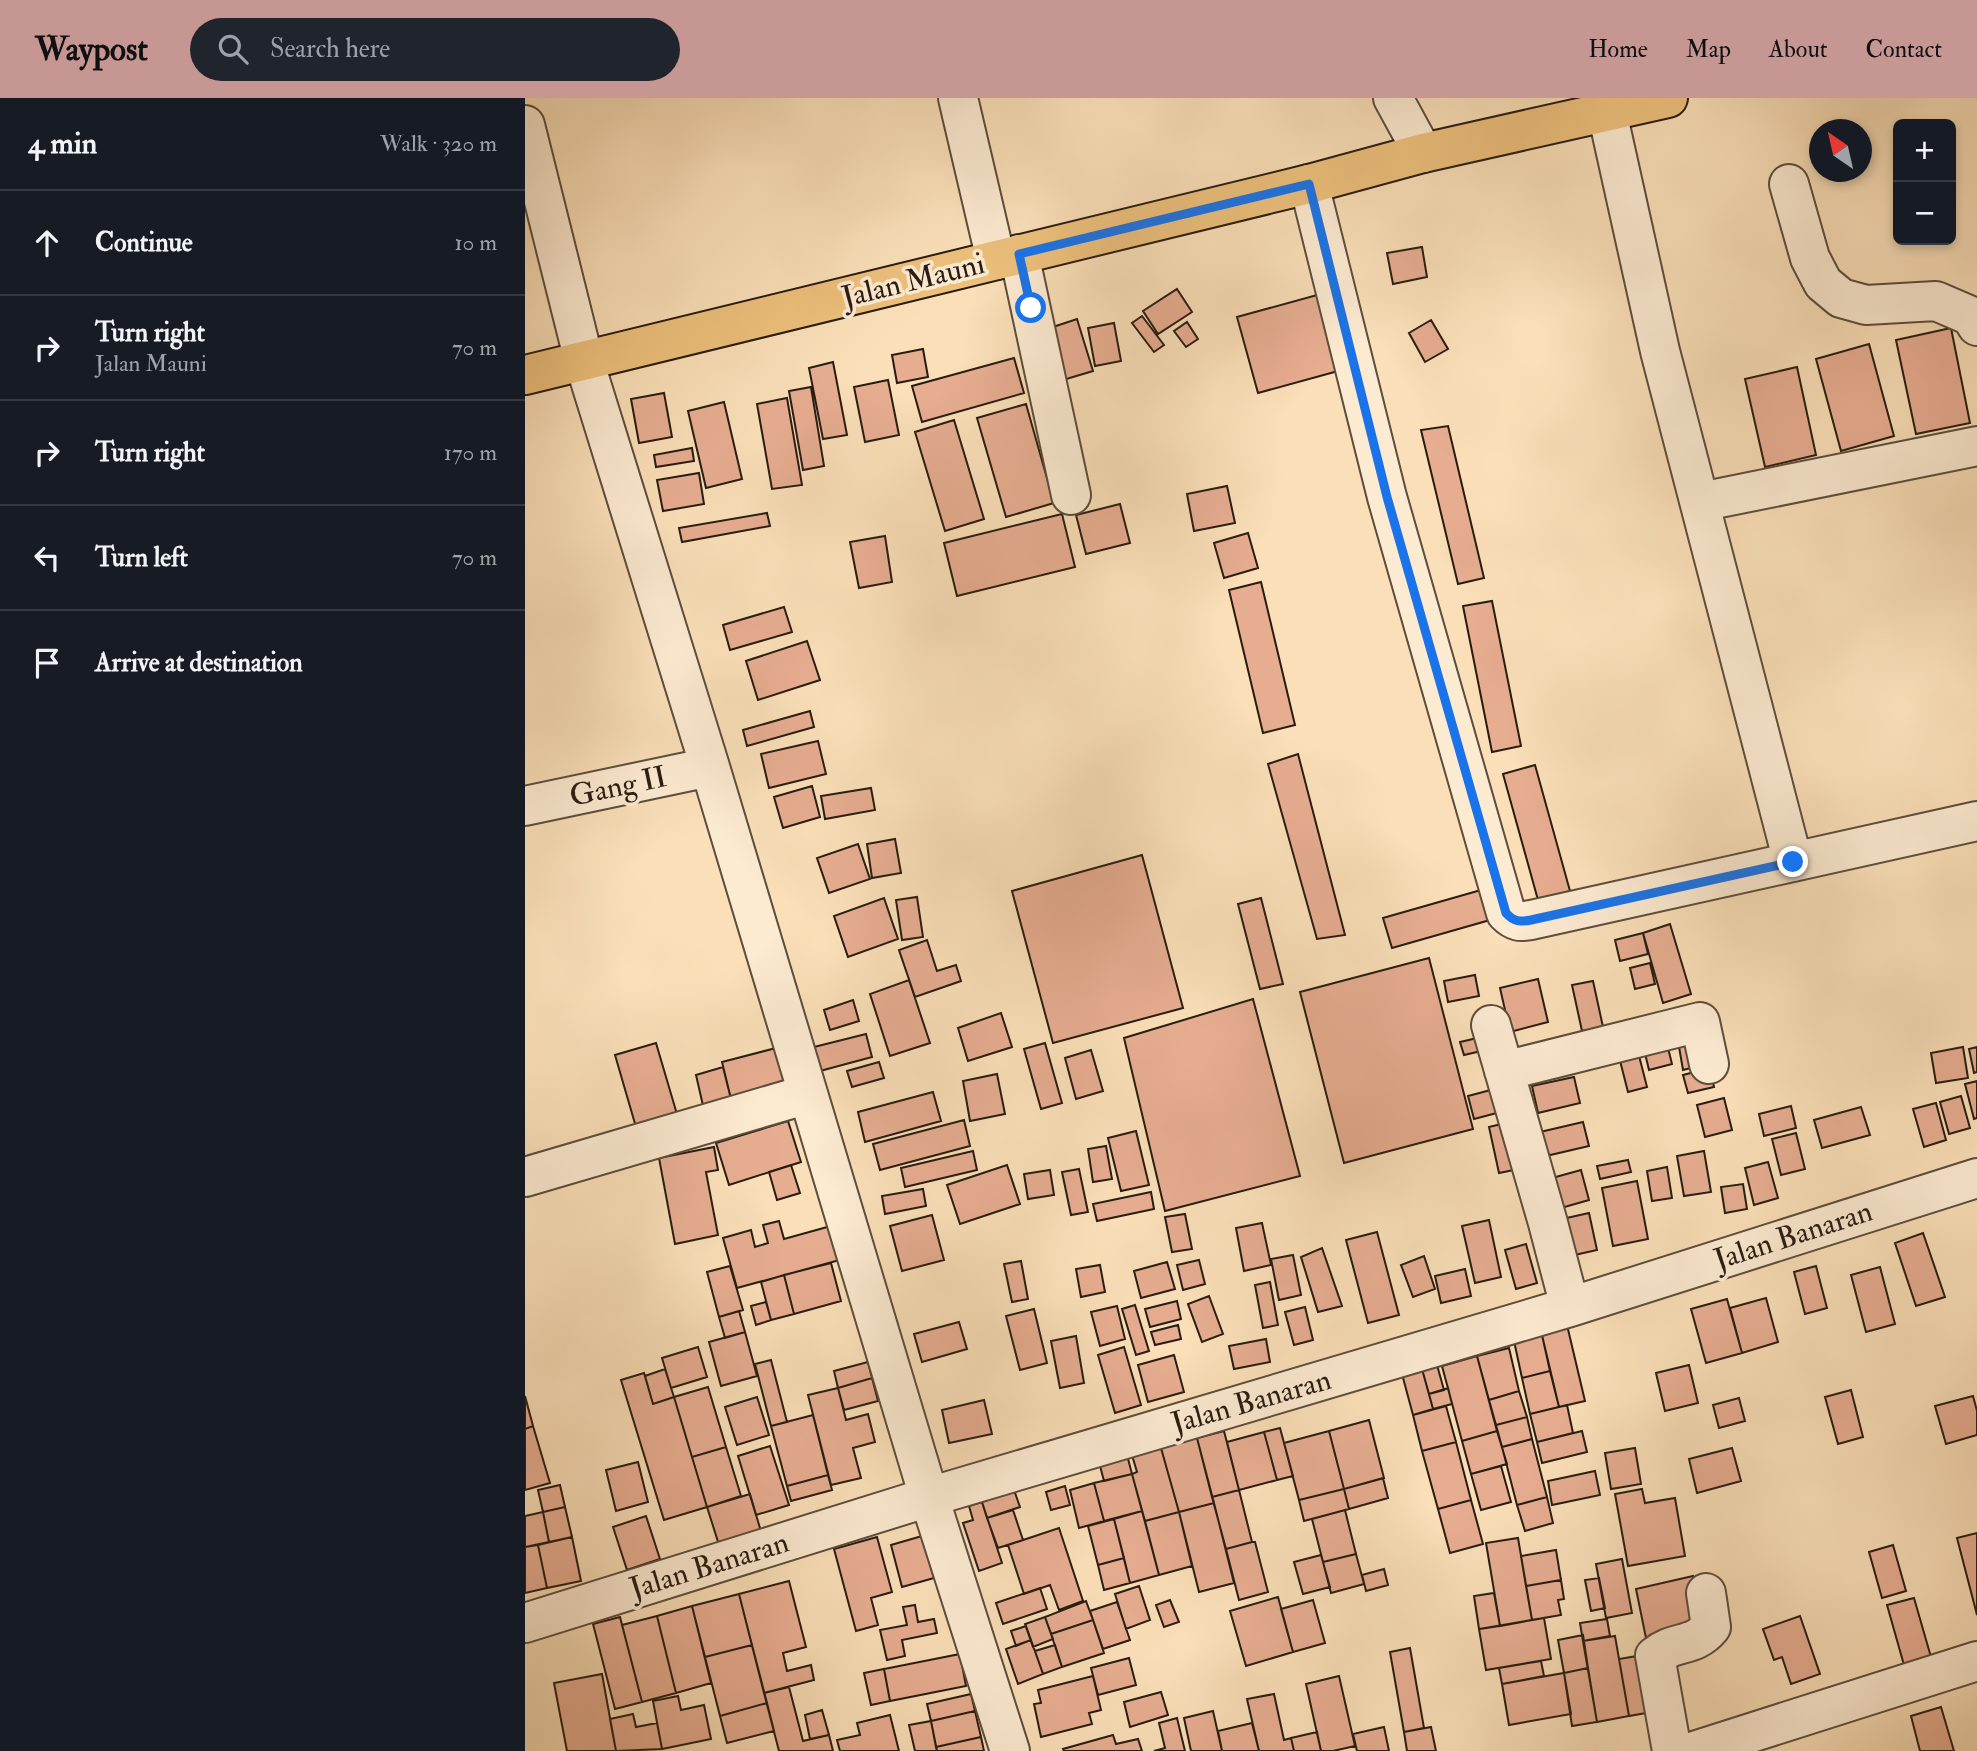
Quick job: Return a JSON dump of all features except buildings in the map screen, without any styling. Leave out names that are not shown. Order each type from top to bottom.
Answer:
[{"type":"main road","name":"Jalan Mauni","points":[[525,375],[1309,184],[1423,153],[1661,99]]},
{"type":"street","points":[[958,98],[1008,257],[1071,495]]},
{"type":"street","points":[[1393,98],[1423,153]]},
{"type":"street","points":[[1607,112],[1660,351],[1793,862]]},
{"type":"street","points":[[525,125],[584,361],[710,767],[929,1497],[1010,1751]]},
{"type":"street","points":[[1309,184],[1387,497],[1506,913],[1513,920],[1531,920],[1977,821]]},
{"type":"street","points":[[1789,184],[1810,258],[1823,283],[1842,298],[1866,304],[1936,301],[1971,316],[1977,327]]},
{"type":"street","points":[[1700,502],[1977,446]]},
{"type":"street","name":"Gang II","points":[[525,806],[710,767]]},
{"type":"street","points":[[1504,1071],[1697,1009],[1709,1063]]},
{"type":"street","points":[[1491,1025],[1570,1307]]},
{"type":"street","points":[[525,1177],[808,1094]]},
{"type":"street","name":"Jalan Banaran","points":[[525,1623],[929,1497],[1570,1307],[1977,1178]]},
{"type":"street","points":[[1672,1751],[1655,1656],[1664,1648],[1702,1639],[1711,1627],[1706,1593]]},
{"type":"street","points":[[1693,1751],[1977,1661]]},
{"type":"route","points":[[1031,308],[1019,254],[1309,184],[1387,497],[1506,913],[1513,920],[1520,922],[1793,862]]}]
